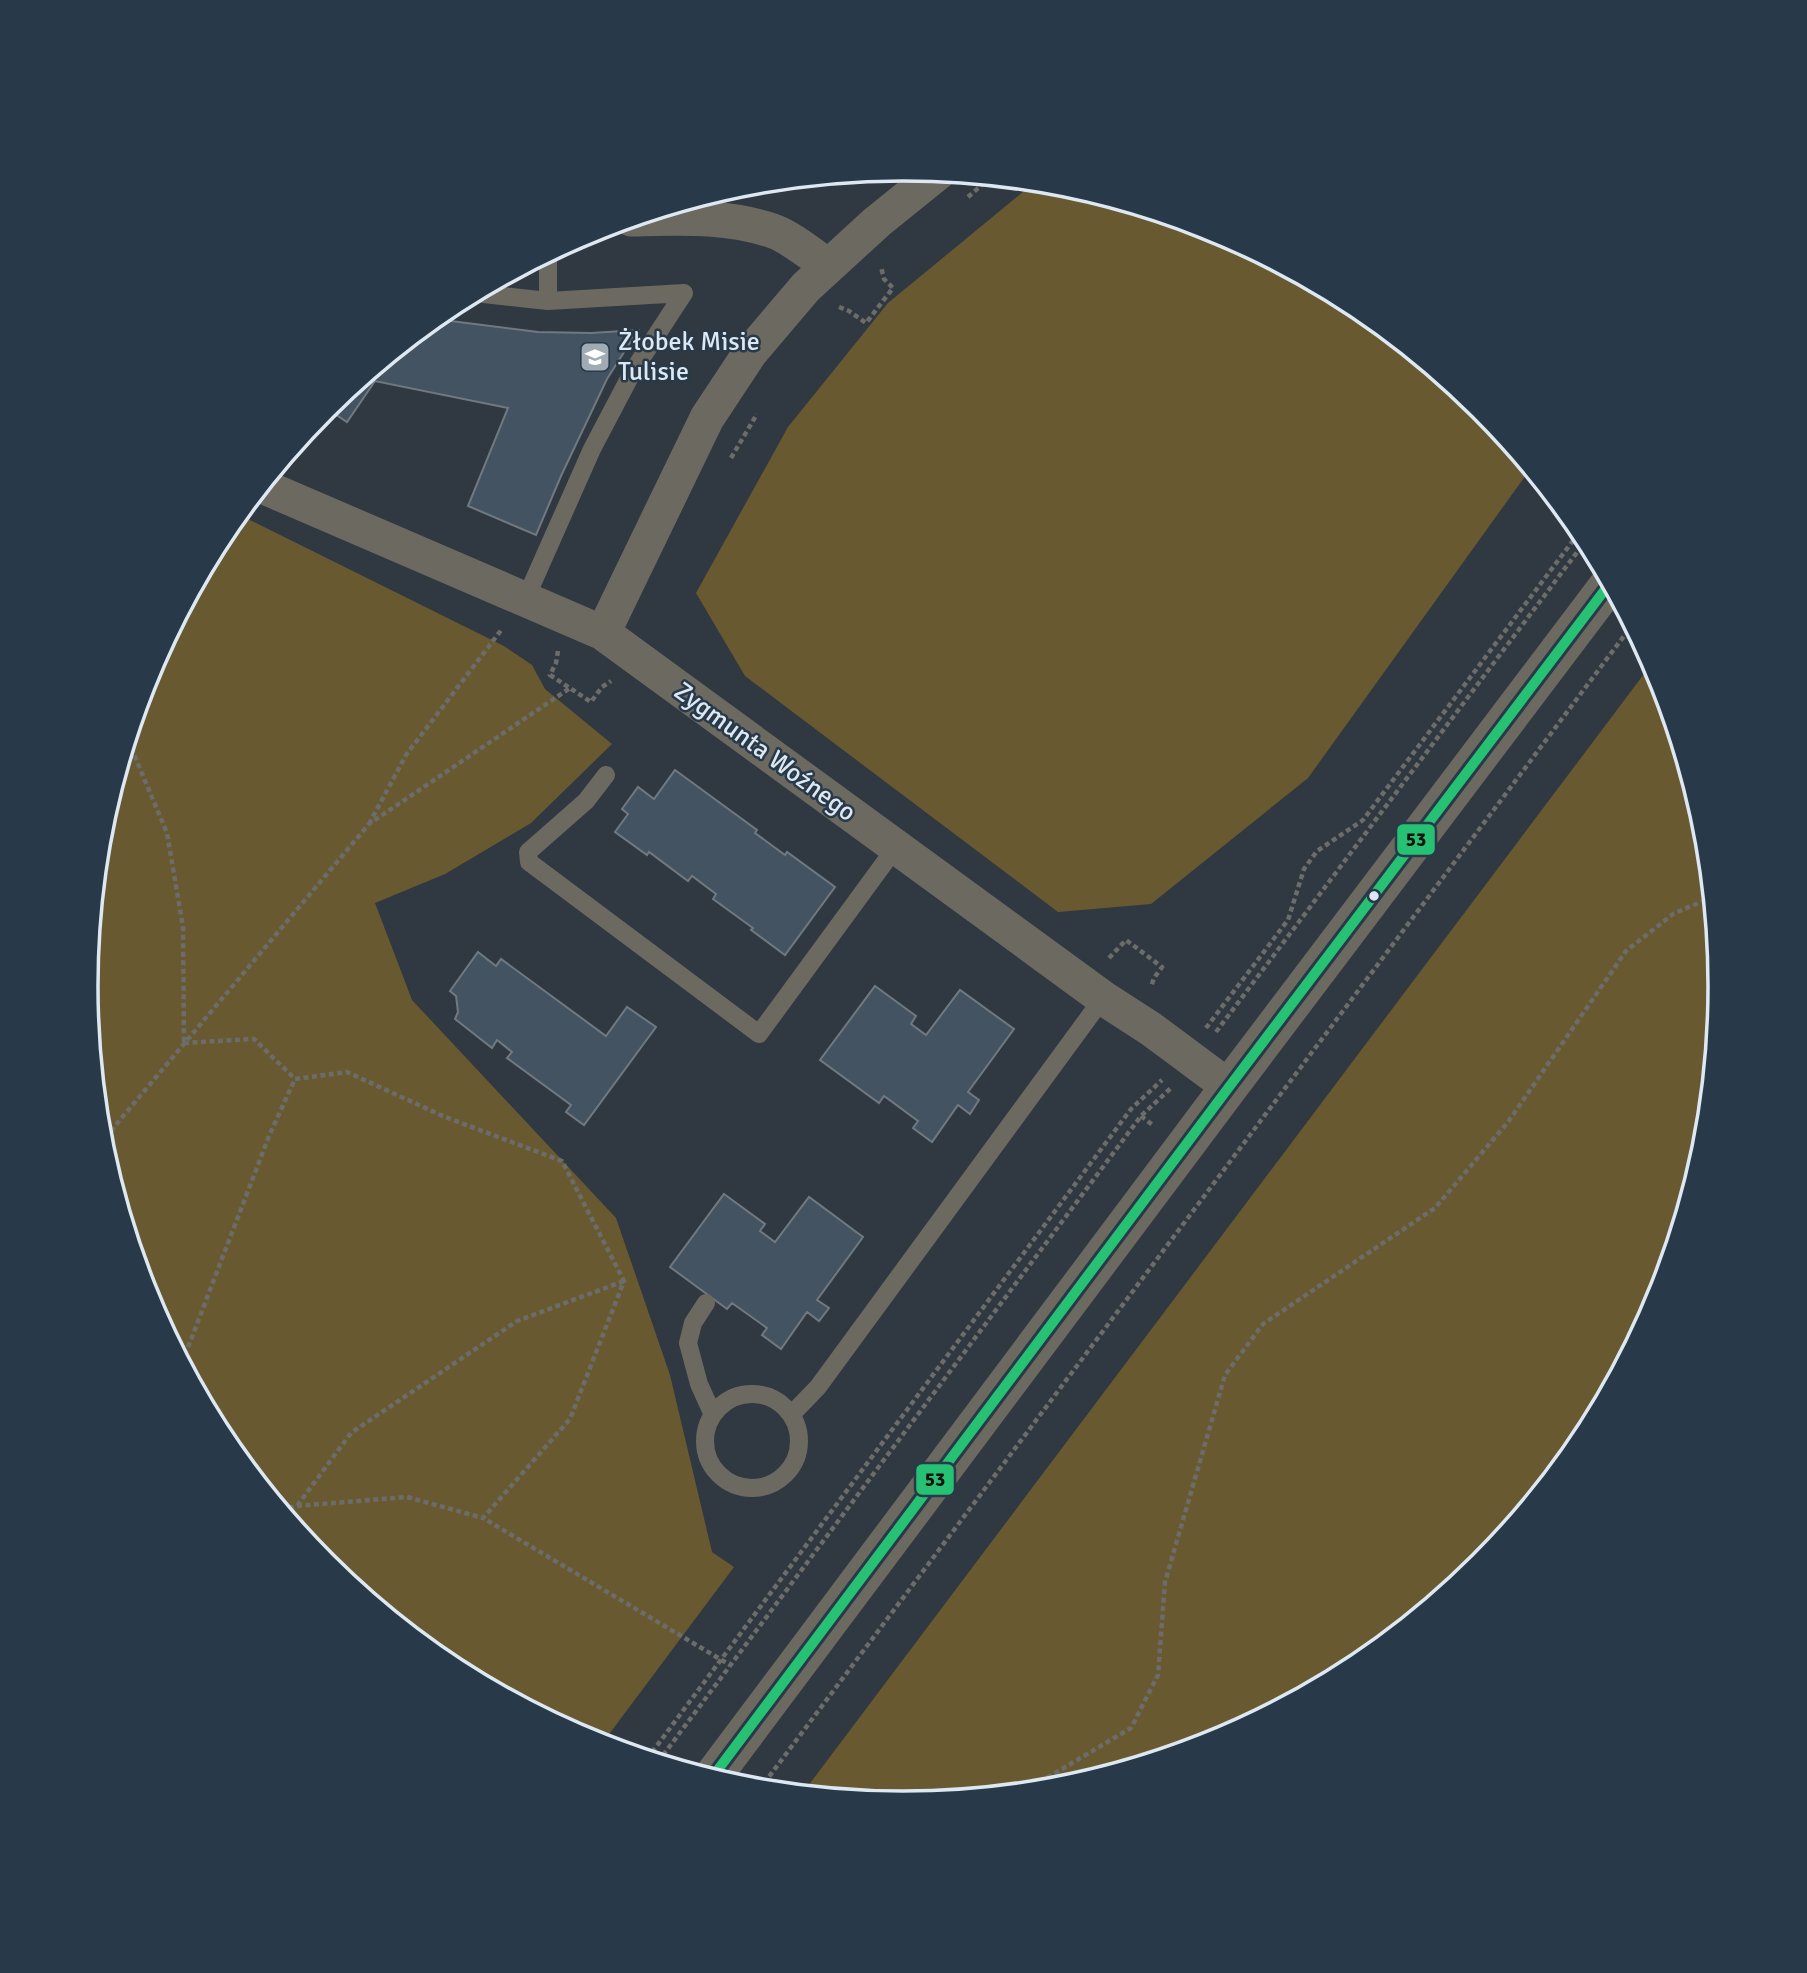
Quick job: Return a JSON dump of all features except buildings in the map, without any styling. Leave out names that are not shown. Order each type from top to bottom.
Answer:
[{"type":"street","points":[[603,633],[707,418],[750,353],[806,287],[877,222],[927,182]]},
{"type":"street","points":[[664,218],[696,217],[775,231],[828,266]]},
{"type":"street","name":"Zygmunta Woźnego","points":[[270,489],[603,633],[1103,998],[1186,1053],[1229,1087]]},
{"type":"street","points":[[718,1770],[1604,590]]},
{"type":"lane","points":[[548,264],[548,301]]},
{"type":"lane","points":[[492,295],[548,301],[684,293],[633,371],[592,449],[525,600]]},
{"type":"lane","points":[[606,775],[586,801],[528,852],[529,862],[759,1034],[896,847]]},
{"type":"lane","points":[[791,1415],[818,1387],[1103,998]]},
{"type":"lane","points":[[706,1303],[693,1323],[688,1343],[699,1384],[713,1415]]},
{"type":"lane","points":[[743,1394],[761,1395],[778,1402],[791,1415],[798,1431],[799,1450],[792,1467],[778,1480],[762,1487],[743,1487],[726,1480],[713,1468],[706,1451],[706,1432],[713,1415],[726,1402],[743,1394]]},
{"type":"path","points":[[964,200],[981,185]]},
{"type":"path","points":[[828,307],[839,306],[866,323],[893,288],[884,279],[879,259]]},
{"type":"path","points":[[727,466],[761,407]]},
{"type":"path","points":[[653,1751],[1131,1109],[1186,1053],[1288,920],[1304,869],[1317,851],[1363,820],[1574,540]]},
{"type":"path","points":[[663,1755],[1141,1116],[1176,1083],[1186,1053],[1214,1034],[1579,549]]},
{"type":"path","points":[[111,1131],[369,824],[406,755],[503,628]]},
{"type":"path","points":[[766,1780],[1627,632]]},
{"type":"path","points":[[369,824],[570,688]]},
{"type":"path","points":[[133,752],[167,834],[183,927],[184,1043]]},
{"type":"path","points":[[1045,1780],[1131,1728],[1158,1675],[1166,1582],[1224,1375],[1263,1324],[1435,1208],[1508,1122],[1626,951],[1672,914],[1704,901]]},
{"type":"path","points":[[1108,959],[1126,940],[1162,967],[1150,990]]},
{"type":"path","points":[[184,1043],[254,1039],[295,1079]]},
{"type":"path","points":[[295,1079],[347,1072],[445,1117],[562,1161],[624,1281],[570,1419],[483,1518]]},
{"type":"path","points":[[186,1352],[269,1136],[295,1079]]},
{"type":"path","points":[[112,1138],[114,1127]]},
{"type":"path","points":[[297,1506],[351,1433],[517,1321],[624,1281]]},
{"type":"path","points":[[290,1508],[407,1497],[483,1518],[730,1665]]},
{"type":"shaded area","points":[[1025,190],[1112,208],[1212,242],[1260,264],[1351,317],[1394,347],[1435,381],[1473,417],[1526,475],[1308,778],[1151,904],[1058,912],[745,676],[696,593],[788,427],[888,303]]},
{"type":"shaded area","points":[[248,519],[504,646],[532,665],[545,689],[612,744],[531,823],[445,874],[375,903],[412,1000],[616,1218],[670,1375],[712,1552],[734,1567],[608,1736],[595,1731],[547,1709],[456,1656],[413,1626],[372,1592],[298,1518],[264,1477],[206,1389],[181,1343],[159,1295],[141,1245],[113,1144],[100,1039],[100,934],[113,829],[141,728],[159,678],[181,630],[206,584]]},
{"type":"shaded area","points":[[1645,672],[1682,778],[1702,881],[1709,986],[1702,1092],[1682,1195],[1648,1295],[1601,1389],[1543,1477],[1473,1556],[1394,1626],[1306,1684],[1212,1731],[1112,1765],[1009,1785],[904,1792],[808,1786]]},
{"type":"transit line","name":"53","points":[[718,1770],[1604,590]]},
{"type":"place","name":"Żłobek Misie Tulisie","points":[[595,357]]}]
